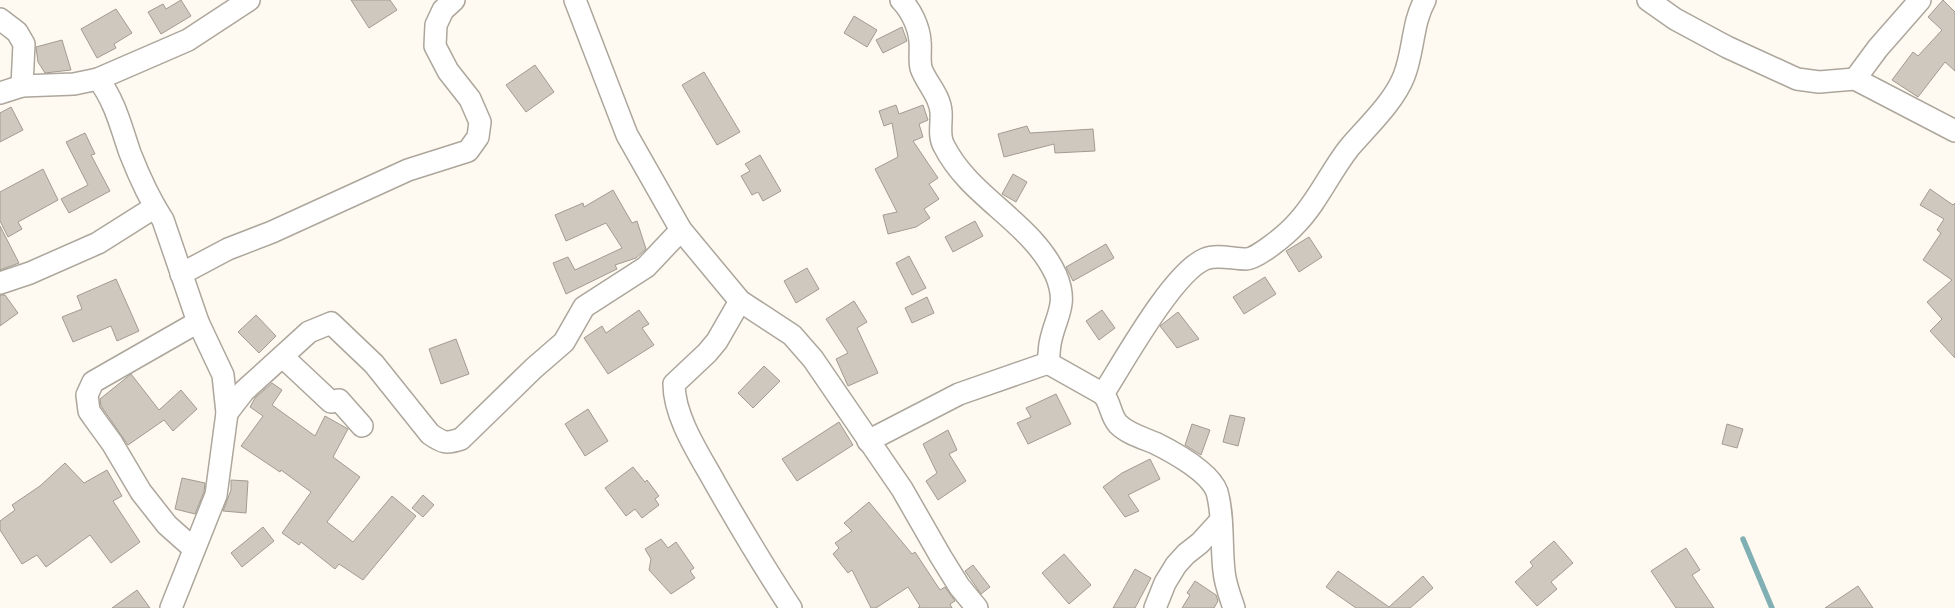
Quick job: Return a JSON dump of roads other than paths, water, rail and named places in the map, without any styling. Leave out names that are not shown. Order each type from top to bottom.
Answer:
[{"type":"street","points":[[0,93],[22,86],[74,84],[98,79],[188,40],[248,0]]},
{"type":"street","points":[[575,0],[627,135],[681,230],[740,301],[792,335],[813,359],[902,488],[959,586],[976,608]]},
{"type":"street","points":[[901,0],[916,24],[920,39],[921,67],[935,91],[942,112],[940,126],[942,144],[958,170],[1027,236],[1044,256],[1056,275],[1062,308],[1050,344],[1048,363]]},
{"type":"street","points":[[1104,394],[1164,300],[1188,271],[1206,259],[1230,257],[1248,260],[1272,246],[1296,225],[1349,149],[1384,108],[1404,77],[1419,10],[1425,0]]},
{"type":"street","points":[[1648,0],[1675,19],[1727,47],[1797,79],[1819,82],[1855,79],[1955,131]]},
{"type":"street","points":[[1855,79],[1878,48],[1920,0]]},
{"type":"street","points":[[180,274],[228,249],[272,232],[408,170],[468,151],[478,137],[480,122],[470,99],[448,71],[435,46],[436,25],[444,3]]},
{"type":"street","points":[[0,19],[17,32],[24,44],[22,86]]},
{"type":"street","points":[[98,79],[107,91],[117,113],[131,155],[163,220],[198,322],[223,376],[227,413],[216,495],[171,608]]},
{"type":"street","points":[[0,284],[98,243],[155,207]]},
{"type":"street","points":[[227,413],[244,391],[309,332],[331,323],[374,364],[430,434],[441,442],[450,443],[461,439],[534,368],[564,342],[584,307],[646,267],[681,230]]},
{"type":"street","points":[[740,301],[717,341],[674,384],[674,393],[691,441],[749,543],[791,608]]},
{"type":"street","points":[[194,550],[167,524],[141,492],[112,443],[89,410],[87,395],[93,382],[198,322]]},
{"type":"street","points":[[283,357],[331,402],[339,400],[362,426]]},
{"type":"street","points":[[868,441],[959,394],[1048,363],[1104,394],[1108,399],[1111,412],[1119,425],[1130,433],[1175,454],[1206,477],[1216,490],[1224,574],[1234,608]]},
{"type":"street","points":[[1155,608],[1165,583],[1176,565],[1200,543],[1220,520]]},
{"type":"waterway","points":[[1743,539],[1772,608]]}]
